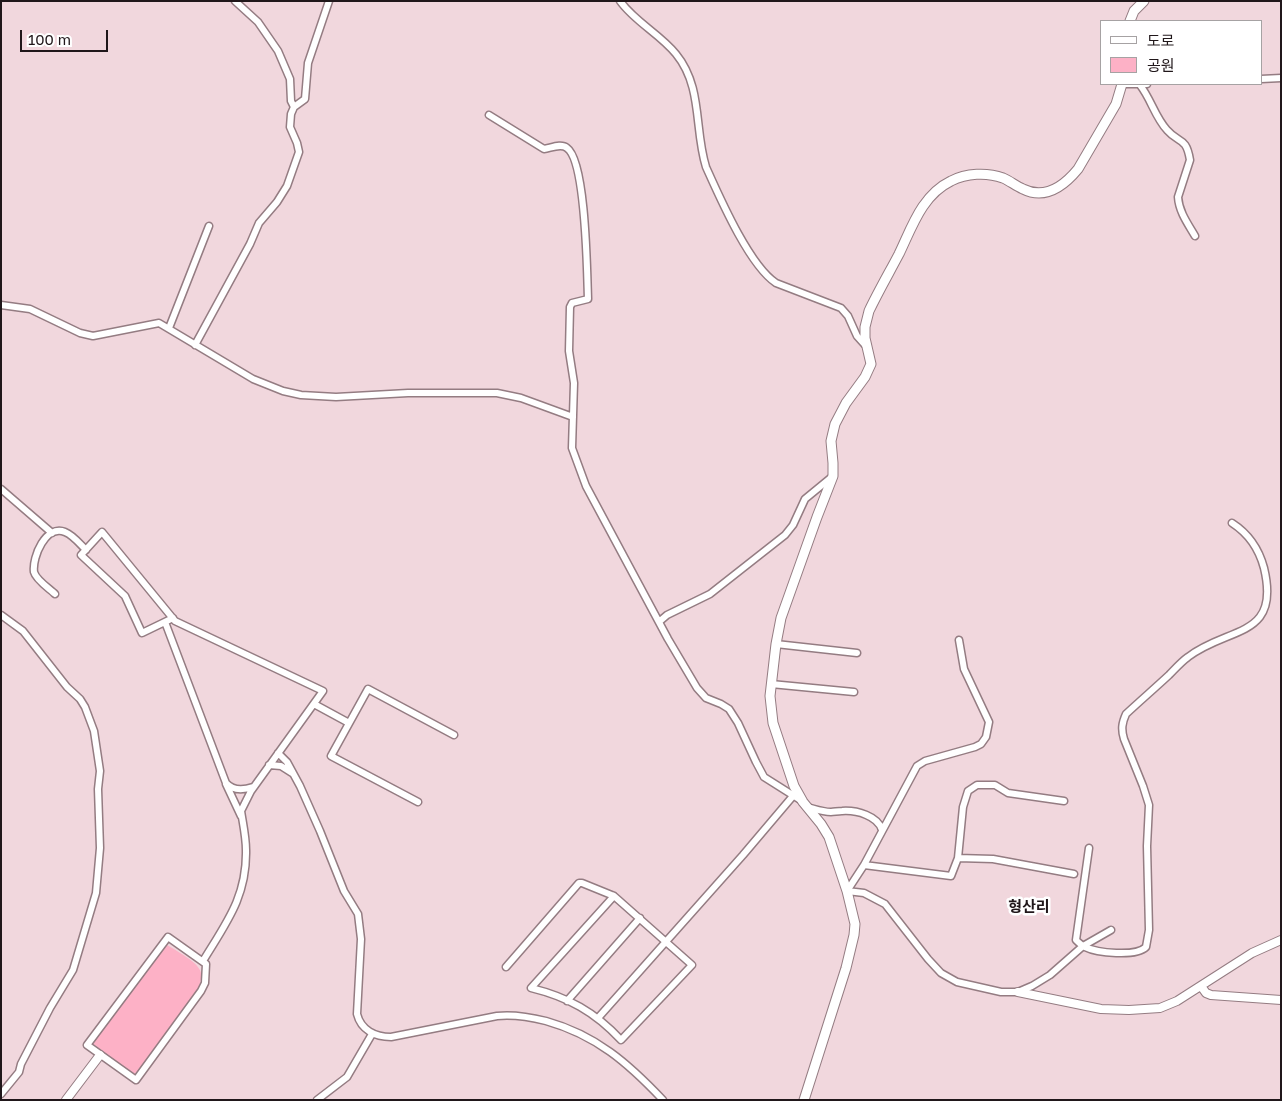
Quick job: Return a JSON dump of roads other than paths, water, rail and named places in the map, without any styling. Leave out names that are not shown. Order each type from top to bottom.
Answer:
[{"type":"main road","points":[[1130,20],[1134,11],[1144,1]]},
{"type":"main road","points":[[804,1100],[846,968],[854,935],[854,918],[847,891],[826,831],[794,786],[773,723],[770,704],[771,684],[779,624],[833,476],[831,435],[846,403],[870,368],[871,359],[864,332],[869,311],[911,226],[924,204],[951,180],[973,175],[998,177],[1037,194],[1056,189],[1068,180],[1078,168],[1116,104],[1123,85]]},
{"type":"street","points":[[235,1],[258,22],[278,50],[290,79],[291,101],[294,107]]},
{"type":"street","points":[[195,346],[250,244],[259,223],[288,186],[299,152],[290,127],[291,114],[294,107],[305,99],[308,63],[329,1]]},
{"type":"street","points":[[620,1],[630,13],[675,53],[685,68],[697,103],[703,158],[706,167],[731,217],[760,268],[776,283],[831,302],[841,308],[848,316],[857,336],[867,347]]},
{"type":"street","points":[[1262,79],[1281,78]]},
{"type":"street","points":[[1144,85],[1165,128],[1173,136],[1184,142],[1189,155],[1190,160],[1178,197],[1184,217],[1195,236]]},
{"type":"street","points":[[489,115],[544,148],[566,147],[572,154],[578,170],[588,299],[572,303],[570,307],[569,351],[574,383],[571,437],[572,448],[586,486],[606,527],[660,621],[668,639],[702,694],[706,698],[725,706],[733,714],[764,776],[805,804],[821,811],[843,810],[856,812],[873,818],[880,823],[882,830]]},
{"type":"street","points":[[168,328],[209,226]]},
{"type":"street","points":[[1,305],[30,310],[80,333],[93,336],[159,324],[253,379],[283,391],[336,397],[408,393],[498,393],[521,398],[573,417]]},
{"type":"street","points":[[660,621],[667,615],[716,589],[785,534],[793,525],[805,499],[833,476]]},
{"type":"street","points":[[1,489],[52,533]]},
{"type":"street","points":[[1089,848],[1076,940],[1087,948],[1110,952],[1133,953],[1143,950],[1147,943],[1149,930],[1148,804],[1122,732],[1123,721],[1126,714],[1190,655],[1250,627],[1263,614],[1268,597],[1268,589],[1262,564],[1253,541],[1232,523]]},
{"type":"street","points":[[55,594],[36,576],[34,571],[41,544],[47,536],[60,531],[65,532],[86,550]]},
{"type":"street","points":[[173,618],[142,633],[124,596],[81,555],[102,532],[178,622],[323,691],[254,786],[242,806],[246,848],[242,888],[232,912],[203,961]]},
{"type":"street","points":[[1,615],[23,631],[66,686],[86,707],[94,732],[99,762],[98,799],[100,832],[98,883],[73,970],[50,1008],[21,1064],[19,1072],[1,1094]]},
{"type":"street","points":[[165,622],[226,783],[242,820]]},
{"type":"street","points":[[959,640],[964,668],[989,722],[986,737],[981,744],[975,747],[917,766],[864,865],[847,891],[864,893],[885,904],[928,959],[941,973],[957,982],[1000,992],[1018,992],[1094,1008],[1134,1010],[1167,1006],[1252,953],[1281,940]]},
{"type":"street","points":[[776,644],[857,653]]},
{"type":"street","points":[[771,684],[854,692]]},
{"type":"street","points":[[418,802],[331,756],[368,689],[454,735]]},
{"type":"street","points":[[314,704],[349,723]]},
{"type":"street","points":[[278,753],[287,762],[300,786],[318,825],[344,891],[358,914],[361,946],[357,1014],[361,1024],[372,1034],[391,1038],[497,1016],[531,1017],[576,1031],[600,1044],[642,1079],[663,1100]]},
{"type":"street","points":[[269,765],[281,766],[292,773]]},
{"type":"street","points":[[226,783],[234,788],[247,789],[254,786]]},
{"type":"street","points":[[864,865],[951,876],[958,858],[963,807],[968,791],[977,785],[995,785],[1008,793],[1064,801]]},
{"type":"street","points":[[598,1018],[793,796]]},
{"type":"street","points":[[958,858],[993,859],[1074,874]]},
{"type":"street","points":[[506,967],[579,883],[614,896],[692,965],[621,1040],[598,1018],[584,1008],[531,988],[614,896]]},
{"type":"street","points":[[566,1001],[640,918]]},
{"type":"street","points":[[1018,992],[1050,975],[1083,946],[1112,930]]},
{"type":"street","points":[[168,937],[206,964],[207,973],[202,991],[136,1080],[100,1055],[87,1045],[168,937]]},
{"type":"street","points":[[1201,986],[1206,993],[1212,995],[1281,1000]]},
{"type":"street","points":[[316,1100],[347,1077],[372,1034]]},
{"type":"street","points":[[66,1100],[100,1055]]},
{"type":"district","name":"형산리","points":[[1029,907]]}]
